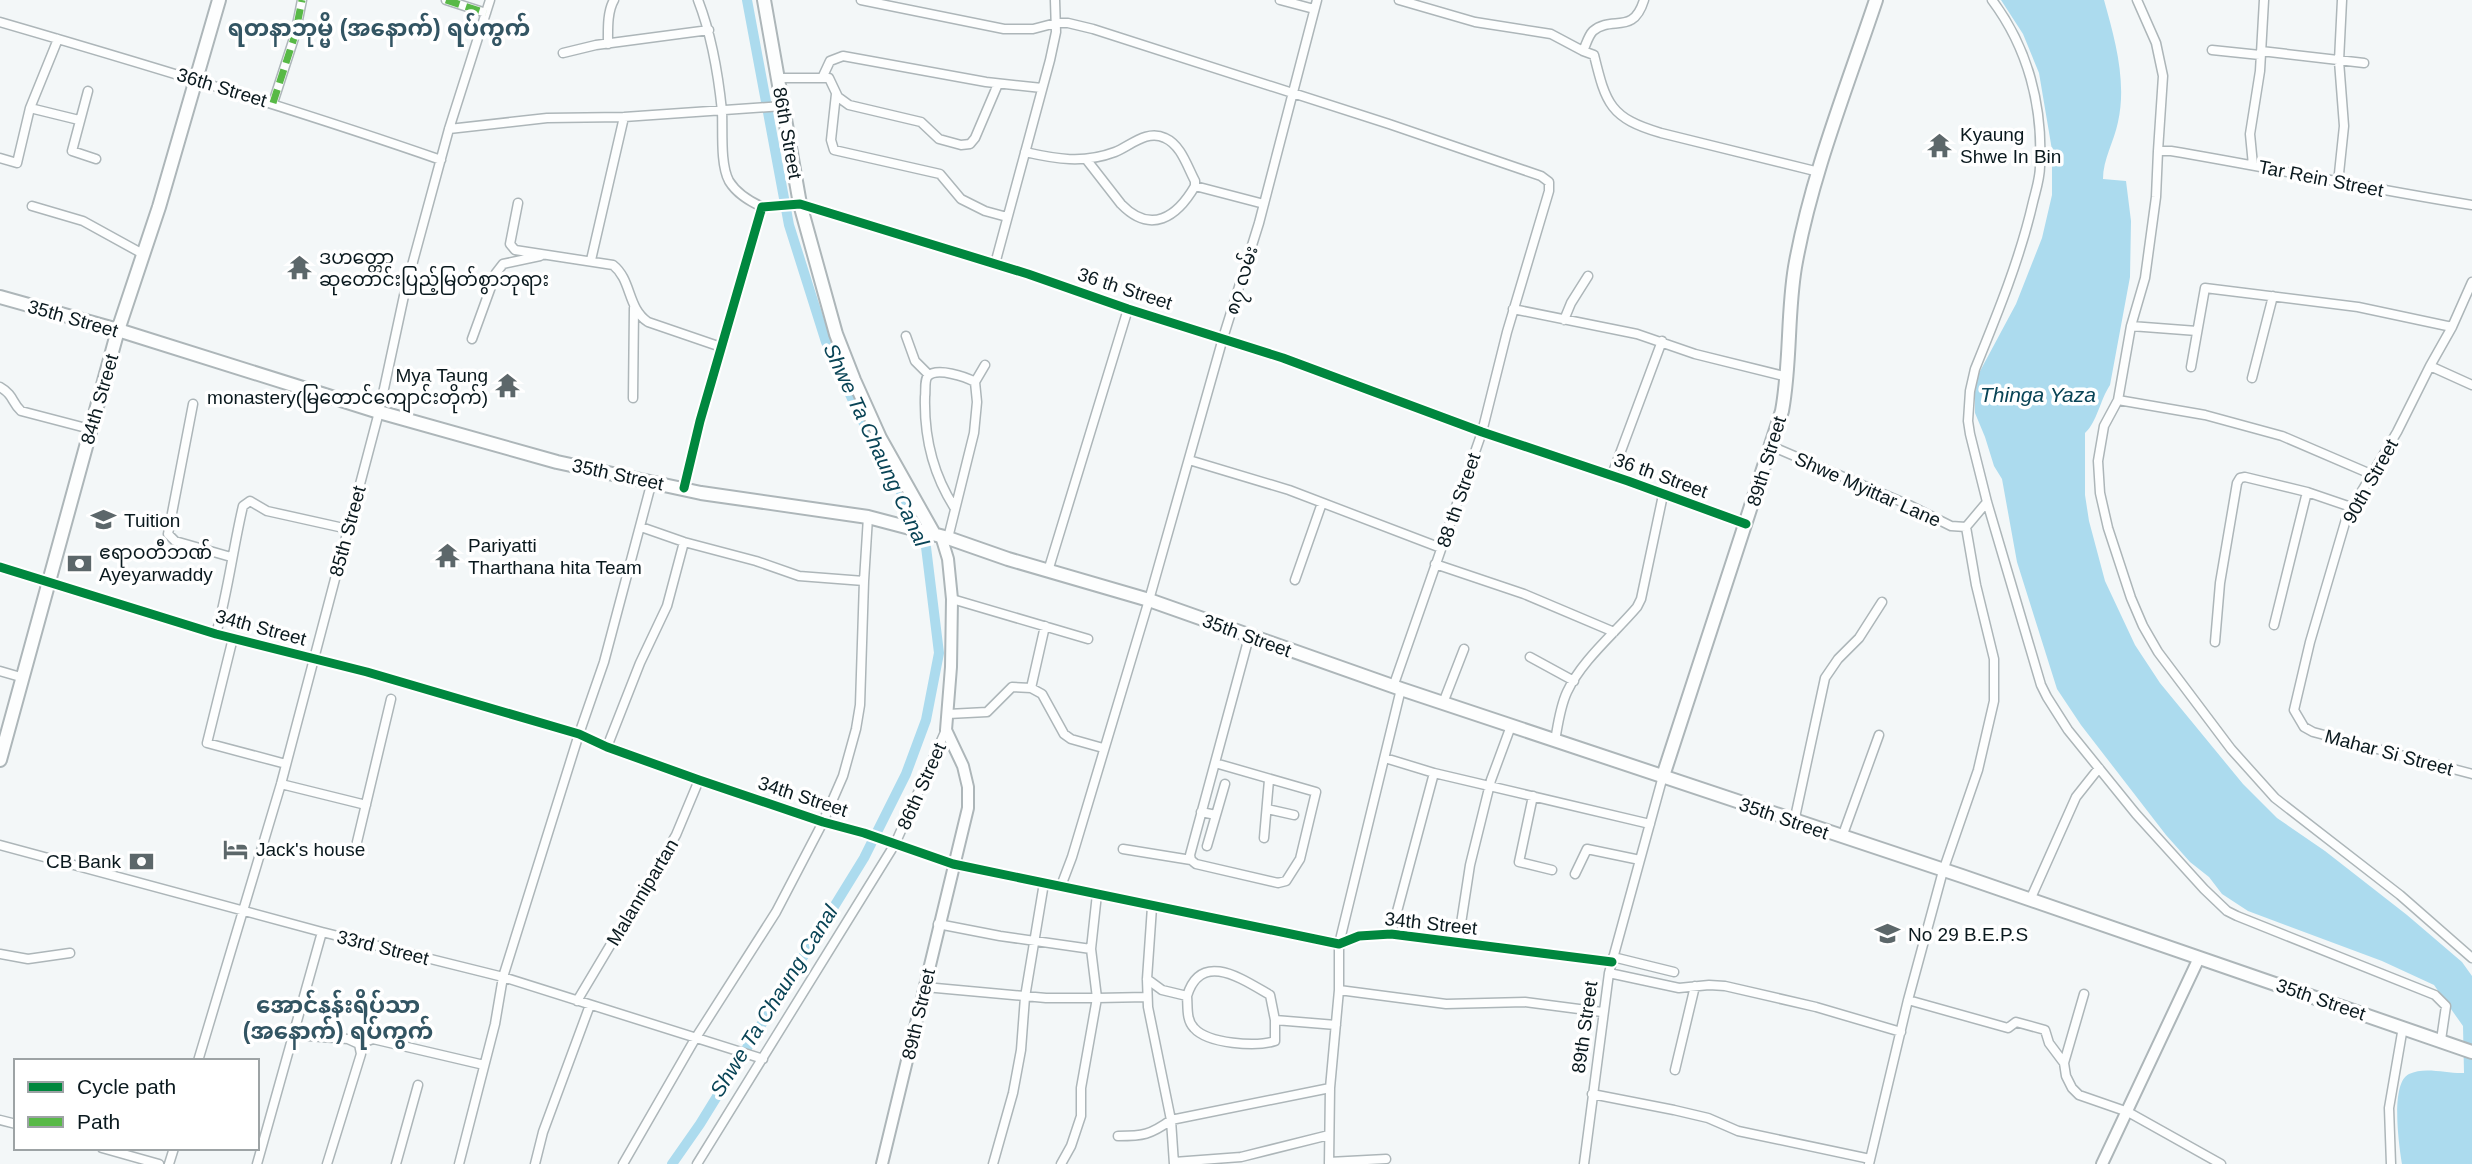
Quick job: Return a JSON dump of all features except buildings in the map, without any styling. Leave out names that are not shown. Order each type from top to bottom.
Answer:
[{"type":"main road","name":"84th Street","points":[[0,760],[118,330],[159,207],[219,0]]},
{"type":"main road","name":"86th Street","points":[[764,0],[778,78],[777,107],[796,205],[836,334],[880,438],[931,533]]},
{"type":"main road","name":"89th Street","points":[[1663,776],[1782,411],[1788,377],[1795,269],[1819,172],[1876,0]]},
{"type":"main road","name":"35th Street","points":[[0,298],[118,330],[379,412],[557,462],[684,488],[869,517],[931,533],[1149,600],[1397,688],[2030,900],[2466,1050]]},
{"type":"street","points":[[273,103],[295,35],[302,0]]},
{"type":"street","points":[[446,0],[486,13]]},
{"type":"street","name":"85th Street","points":[[199,1059],[281,783],[379,412],[405,291],[449,129],[490,0]]},
{"type":"street","points":[[608,44],[610,13],[614,0]]},
{"type":"street","points":[[684,488],[700,421],[762,207],[748,201],[736,191],[725,172],[722,111],[709,30],[698,0]]},
{"type":"street","points":[[861,0],[1004,29],[1033,29],[1068,23],[1293,94]]},
{"type":"street","points":[[995,264],[1042,88],[1056,23],[1055,0]]},
{"type":"street","points":[[1280,0],[1316,5]]},
{"type":"street","points":[[1399,0],[1475,22],[1551,34],[1594,55],[1599,76],[1618,115],[1661,133],[1819,172]]},
{"type":"street","points":[[1583,51],[1590,34],[1596,28],[1630,20],[1640,12],[1644,0]]},
{"type":"street","points":[[1992,0],[2009,25],[2030,76],[2036,100],[2040,167],[2024,239],[1975,369],[1968,421],[1987,502],[2041,685],[2059,717],[2136,814],[2227,911],[2435,995],[2446,1006],[2441,1040]]},
{"type":"street","points":[[2137,0],[2156,43],[2163,76],[2157,197],[2145,278],[2131,326],[2118,400],[2105,426],[2098,461],[2100,493],[2108,528],[2131,598],[2158,652],[2231,749],[2275,798],[2400,895],[2472,958]]},
{"type":"street","points":[[2253,164],[2250,134],[2261,53],[2264,0]]},
{"type":"street","points":[[2338,183],[2344,126],[2339,61],[2342,0]]},
{"type":"street","name":"၈၇ လမ်း","points":[[1061,886],[1149,600],[1264,204],[1316,5]]},
{"type":"street","name":"36th Street","points":[[0,22],[195,78],[441,160]]},
{"type":"street","points":[[563,53],[709,30]]},
{"type":"street","points":[[0,158],[17,163],[30,108],[58,39]]},
{"type":"street","points":[[2212,50],[2364,63]]},
{"type":"street","points":[[823,76],[830,61],[843,56],[998,84],[1042,88]]},
{"type":"street","points":[[778,78],[823,76],[831,79],[836,92],[843,102],[849,105],[921,122],[939,139],[965,145],[973,142],[998,84]]},
{"type":"street","points":[[88,91],[72,151],[96,159]]},
{"type":"street","points":[[836,92],[831,140],[834,150],[940,174],[961,199],[985,211],[1007,217]]},
{"type":"street","name":"88 th Street","points":[[1293,94],[1541,176],[1549,182],[1549,191],[1513,309],[1482,432],[1435,564],[1397,688],[1385,758],[1339,944],[1339,990],[1330,1087],[1329,1163]]},
{"type":"street","points":[[449,129],[547,118],[624,117],[777,107]]},
{"type":"street","points":[[30,108],[79,120]]},
{"type":"street","points":[[591,260],[624,117]]},
{"type":"street","points":[[1025,152],[1063,160],[1086,159],[1116,151],[1139,138],[1158,135],[1175,145],[1195,181],[1195,186],[1181,207],[1166,218],[1143,218],[1127,211],[1086,159]]},
{"type":"street","name":"Tar Rein Street","points":[[2158,151],[2253,164],[2338,183],[2472,205]]},
{"type":"street","points":[[1195,186],[1264,204]]},
{"type":"street","points":[[518,204],[510,244],[515,250],[613,265],[624,276],[634,307],[640,316],[721,348]]},
{"type":"street","name":"36 th Street","points":[[762,207],[796,205],[995,264],[1223,338],[1746,524]]},
{"type":"street","points":[[32,206],[83,221],[143,254]]},
{"type":"street","points":[[472,339],[496,273],[503,264],[546,255],[567,257]]},
{"type":"street","points":[[1564,320],[1579,288],[1588,276]]},
{"type":"street","name":"90th Street","points":[[2297,692],[2351,507],[2397,432],[2452,327],[2472,282]]},
{"type":"street","points":[[2191,367],[2205,288],[2358,307],[2452,327]]},
{"type":"street","points":[[2252,377],[2273,296]]},
{"type":"street","points":[[633,398],[634,307]]},
{"type":"street","points":[[1048,571],[1129,309]]},
{"type":"street","points":[[1513,309],[1637,334],[1695,354],[1788,377]]},
{"type":"street","points":[[2131,326],[2197,331]]},
{"type":"street","points":[[906,336],[915,361],[929,375]]},
{"type":"street","points":[[1612,475],[1662,341]]},
{"type":"street","points":[[947,730],[952,599],[948,559],[931,533],[954,507],[974,433],[977,402],[975,382],[985,365]]},
{"type":"street","points":[[2430,366],[2472,385]]},
{"type":"street","points":[[954,507],[941,485],[928,438],[925,413],[926,380],[935,372],[952,374],[975,382]]},
{"type":"street","points":[[0,387],[13,396],[21,411],[90,429]]},
{"type":"street","points":[[2118,400],[2193,413],[2282,436],[2373,475]]},
{"type":"street","points":[[193,404],[168,534],[175,541],[231,557]]},
{"type":"street","name":"Shwe Myittar Lane","points":[[1771,446],[1909,505],[1951,526],[1966,527]]},
{"type":"street","points":[[1189,460],[1289,490],[1441,548]]},
{"type":"street","points":[[2214,642],[2220,583],[2240,478],[2307,492],[2351,507]]},
{"type":"street","points":[[458,1164],[495,1024],[503,977],[604,662],[652,481]]},
{"type":"street","points":[[2274,625],[2307,492]]},
{"type":"street","points":[[1555,741],[1561,706],[1574,681],[1637,607],[1641,598],[1663,495]]},
{"type":"street","points":[[216,634],[226,600],[231,557],[243,506],[250,501],[267,511],[348,529]]},
{"type":"street","points":[[1592,1094],[1708,1118],[1738,1131],[1870,1162],[1908,1000],[1943,871],[1978,770],[1996,689],[1994,659],[1976,585],[1966,527],[1987,502]]},
{"type":"street","points":[[1295,580],[1322,503]]},
{"type":"street","points":[[623,1164],[695,1038],[776,912],[823,822],[843,776],[860,705],[869,517]]},
{"type":"street","points":[[641,527],[799,576],[864,581]]},
{"type":"street","points":[[607,747],[640,663],[667,607],[684,542]]},
{"type":"street","points":[[1435,564],[1524,594],[1614,632]]},
{"type":"street","name":"34th Street","points":[[0,567],[216,634],[367,672],[579,734],[607,747],[699,780],[953,864],[1339,944],[1359,936],[1391,934],[1613,959],[1674,972]]},
{"type":"street","points":[[952,599],[1088,639]]},
{"type":"street","points":[[1794,822],[1825,678],[1838,659],[1859,638],[1882,603]]},
{"type":"street","points":[[1031,688],[1045,626]]},
{"type":"street","points":[[1191,860],[1201,811],[1249,637]]},
{"type":"street","points":[[233,638],[207,743],[286,764]]},
{"type":"street","points":[[1443,703],[1464,649]]},
{"type":"street","points":[[1530,657],[1574,681]]},
{"type":"street","points":[[0,671],[24,678]]},
{"type":"street","points":[[948,714],[987,712],[1012,687],[1031,688],[1042,694],[1064,734],[1071,739],[1103,748]]},
{"type":"street","name":"Mahar Si Street","points":[[2297,692],[2294,710],[2304,727],[2313,732],[2472,774]]},
{"type":"street","points":[[357,842],[391,699]]},
{"type":"street","points":[[1458,943],[1470,865],[1490,786],[1511,726]]},
{"type":"street","name":"89th Street","points":[[882,1164],[968,808],[968,788],[963,766],[947,730]]},
{"type":"street","name":"86th Street","points":[[697,1164],[763,1059],[891,842],[947,730]]},
{"type":"street","points":[[1842,837],[1879,735]]},
{"type":"street","points":[[1385,758],[1434,773],[1650,824]]},
{"type":"street","points":[[1123,849],[1191,860],[1217,870],[1278,883],[1286,881],[1300,859],[1317,792],[1215,762]]},
{"type":"street","points":[[2030,900],[2076,797],[2099,768]]},
{"type":"street","points":[[1391,934],[1434,773]]},
{"type":"street","name":"89th Street","points":[[1584,1164],[1609,973],[1663,776]]},
{"type":"street","name":"Malannipartan","points":[[577,1001],[677,835],[699,780]]},
{"type":"street","points":[[1264,838],[1269,780]]},
{"type":"street","points":[[281,783],[366,805]]},
{"type":"street","points":[[1207,846],[1225,784]]},
{"type":"street","points":[[1533,796],[1519,862],[1552,870]]},
{"type":"street","points":[[1267,809],[1294,815]]},
{"type":"street","points":[[1201,811],[1216,815]]},
{"type":"street","name":"33rd Street","points":[[0,845],[322,932],[503,977],[763,1059]]},
{"type":"street","points":[[1575,874],[1587,849],[1640,860]]},
{"type":"street","points":[[993,1164],[1013,1093],[1021,1050],[1025,997],[1044,883]]},
{"type":"street","points":[[1061,1164],[1071,1146],[1081,1116],[1081,1088],[1097,998],[1091,949],[1097,894]]},
{"type":"street","points":[[1152,906],[1147,997],[1171,1120],[1174,1163],[1241,1157],[1329,1135]]},
{"type":"street","points":[[938,925],[1091,949]]},
{"type":"street","points":[[257,1164],[322,932]]},
{"type":"street","points":[[0,954],[28,959],[70,953]]},
{"type":"street","points":[[2102,1164],[2199,958]]},
{"type":"street","points":[[1208,970],[1241,978],[1270,995],[1275,1020],[1276,1037],[1271,1042],[1233,1043],[1202,1035],[1192,1027],[1188,1017],[1187,996],[1191,982],[1200,973],[1208,970]]},
{"type":"street","points":[[1609,973],[1679,988],[1725,986],[1901,1032]]},
{"type":"street","points":[[1147,979],[1162,990],[1187,996]]},
{"type":"street","points":[[1675,1070],[1695,986]]},
{"type":"street","points":[[925,988],[1025,997],[1147,997]]},
{"type":"street","points":[[1339,990],[1446,1004],[1525,1002],[1602,1012]]},
{"type":"street","points":[[2084,994],[2064,1063],[2066,1076],[2079,1095],[2128,1112],[2221,1164]]},
{"type":"street","points":[[1908,1000],[2008,1028],[2016,1022],[2045,1030],[2049,1043],[2064,1063]]},
{"type":"street","points":[[535,1164],[543,1132],[590,1005]]},
{"type":"street","points":[[1275,1020],[1336,1025]]},
{"type":"street","points":[[2391,1164],[2389,1108],[2403,1027]]},
{"type":"street","points":[[295,1035],[348,1040],[359,1044],[373,1039],[484,1065]]},
{"type":"street","points":[[327,1164],[361,1054],[359,1044]]},
{"type":"street","points":[[396,1164],[418,1085]]},
{"type":"street","points":[[1118,1136],[1142,1136],[1154,1132],[1171,1120],[1330,1087]]},
{"type":"street","points":[[109,1150],[159,1164]]},
{"type":"street","points":[[1329,1163],[1386,1159]]},
{"type":"water","name":"Thinga Yaza","points":[[2001,0],[2104,0],[2118,61],[2120,107],[2103,179],[2126,181],[2131,221],[2130,277],[2110,385],[2093,423],[2085,433],[2085,495],[2105,581],[2135,645],[2160,683],[2243,784],[2277,818],[2325,851],[2407,915],[2462,962],[2472,976],[2472,1164],[2402,1164],[2397,1116],[2399,1089],[2403,1080],[2409,1074],[2429,1070],[2464,1073],[2463,1026],[2434,985],[2382,961],[2248,911],[2222,894],[2209,877],[2190,862],[2166,835],[2081,725],[2057,689],[2017,562],[2002,479],[1994,466],[1975,413],[1979,373],[2016,304],[2042,238],[2052,195],[2052,150],[2039,73],[2023,34]]},
{"type":"waterway","name":"Shwe Ta Chaung Canal","points":[[672,1164],[700,1124],[864,858],[906,774],[926,720],[939,653],[926,547],[906,501],[859,414],[826,342],[789,225],[747,0]]},
{"type":"marked path","points":[[273,103],[295,35],[302,0]]},
{"type":"marked path","points":[[446,0],[486,13]]},
{"type":"cycle path","points":[[684,488],[700,421],[762,207],[800,204],[1028,274],[1283,358],[1482,432],[1746,524]]},
{"type":"cycle path","points":[[0,567],[216,634],[367,672],[579,734],[607,747],[699,780],[953,864],[1339,944],[1359,936],[1391,934],[1612,962]]},
{"type":"place","name":"Kyaung Shwe In Bin","points":[[1940,145]]},
{"type":"place","name":"ဒဟတ္တော ဆုတောင်းပြည့်မြတ်စွာဘုရား","points":[[299,268]]},
{"type":"place","name":"Mya Taung monastery(မြတောင်ကျောင်းတိုက်)","points":[[508,386]]},
{"type":"place","name":"Tuition","points":[[104,520]]},
{"type":"place","name":"Pariyatti Tharthana hita Team","points":[[448,556]]},
{"type":"place","name":"ဧရာဝတီဘဏ် Ayeyarwaddy","points":[[79,563]]},
{"type":"place","name":"Jack's house","points":[[236,849]]},
{"type":"place","name":"CB Bank","points":[[141,861]]},
{"type":"place","name":"No 29 B.E.P.S","points":[[1888,934]]},
{"type":"district","name":"ရတနာဘုမ္မိ (အနောက်) ရပ်ကွက်","points":[[379,28]]},
{"type":"district","name":"အောင်နန်းရိပ်သာ (အနောက်) ရပ်ကွက်","points":[[338,1018]]}]
